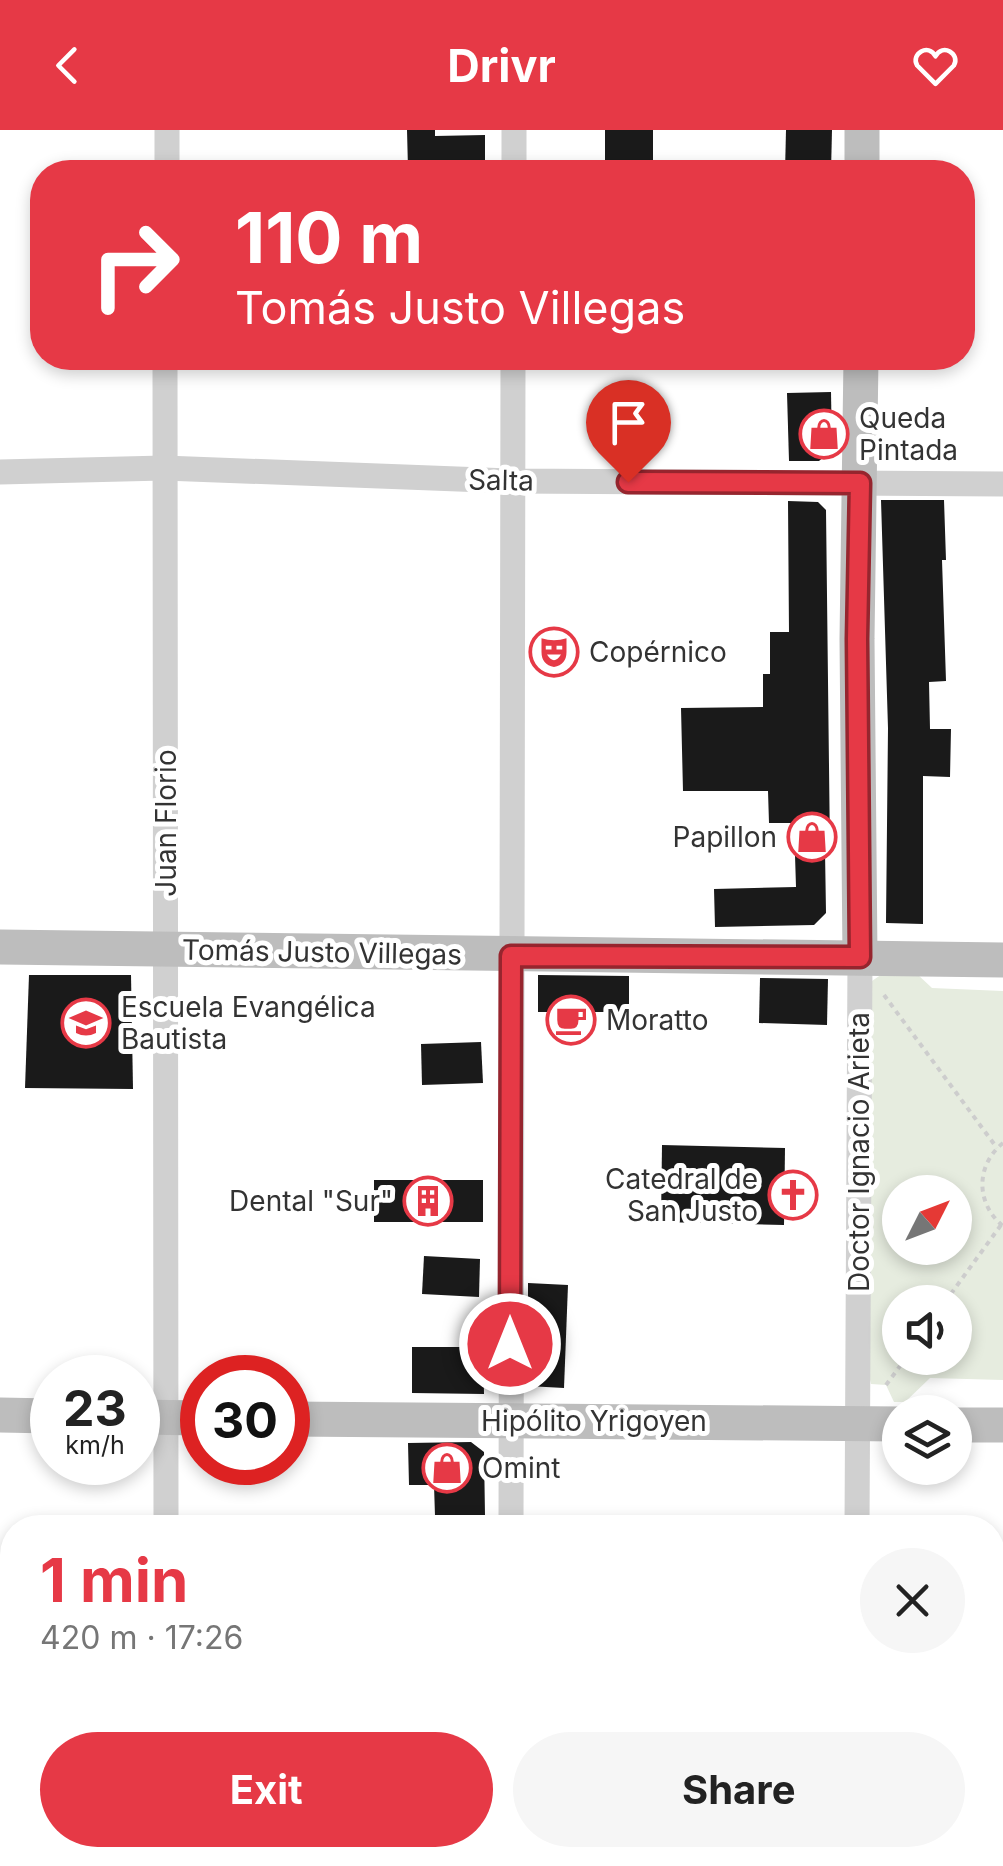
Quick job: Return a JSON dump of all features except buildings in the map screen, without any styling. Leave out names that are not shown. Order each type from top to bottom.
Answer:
[{"type":"street","points":[[167,130],[167,160]]},
{"type":"street","points":[[514,130],[514,160]]},
{"type":"street","points":[[862,130],[862,160]]},
{"type":"street","name":"Juan Florio","points":[[165,370],[170,1417],[166,1515]]},
{"type":"street","points":[[510,1515],[513,370]]},
{"type":"street","name":"Doctor Ignacio Arieta","points":[[857,1515],[861,370]]},
{"type":"street","name":"Salta","points":[[0,472],[164,468],[512,480],[1003,484]]},
{"type":"street","name":"Tomás Justo Villegas","points":[[0,947],[1003,960]]},
{"type":"street","points":[[0,1415],[30,1416]]},
{"type":"street","name":"Hipólito Yrigoyen","points":[[310,1419],[882,1424]]},
{"type":"street","points":[[972,1424],[1003,1425]]},
{"type":"path","points":[[860,994],[884,995],[997,1148]]},
{"type":"path","points":[[958,1285],[1002,1226],[984,1204],[982,1185],[985,1166],[1003,1143]]},
{"type":"path","points":[[886,1384],[893,1375]]},
{"type":"shaded area","points":[[885,972],[917,974],[932,988],[1003,991],[1003,1380],[930,1378],[912,1395],[891,1395],[886,1385],[871,1384],[867,1368],[872,981]]},
{"type":"place","name":"Queda Pintada","points":[[824,434]]},
{"type":"place","name":"Copérnico","points":[[554,652]]},
{"type":"place","name":"Papillon","points":[[812,837]]},
{"type":"place","name":"Moratto","points":[[571,1020]]},
{"type":"place","name":"Escuela Evangélica Bautista","points":[[86,1023]]},
{"type":"place","name":"Catedral de San Justo","points":[[793,1195]]},
{"type":"place","name":"Dental \"Sur\"","points":[[428,1201]]},
{"type":"place","name":"Omint","points":[[447,1468]]},
{"type":"route","points":[[510,1344],[511,956],[860,957],[860,483],[628,482]]}]
